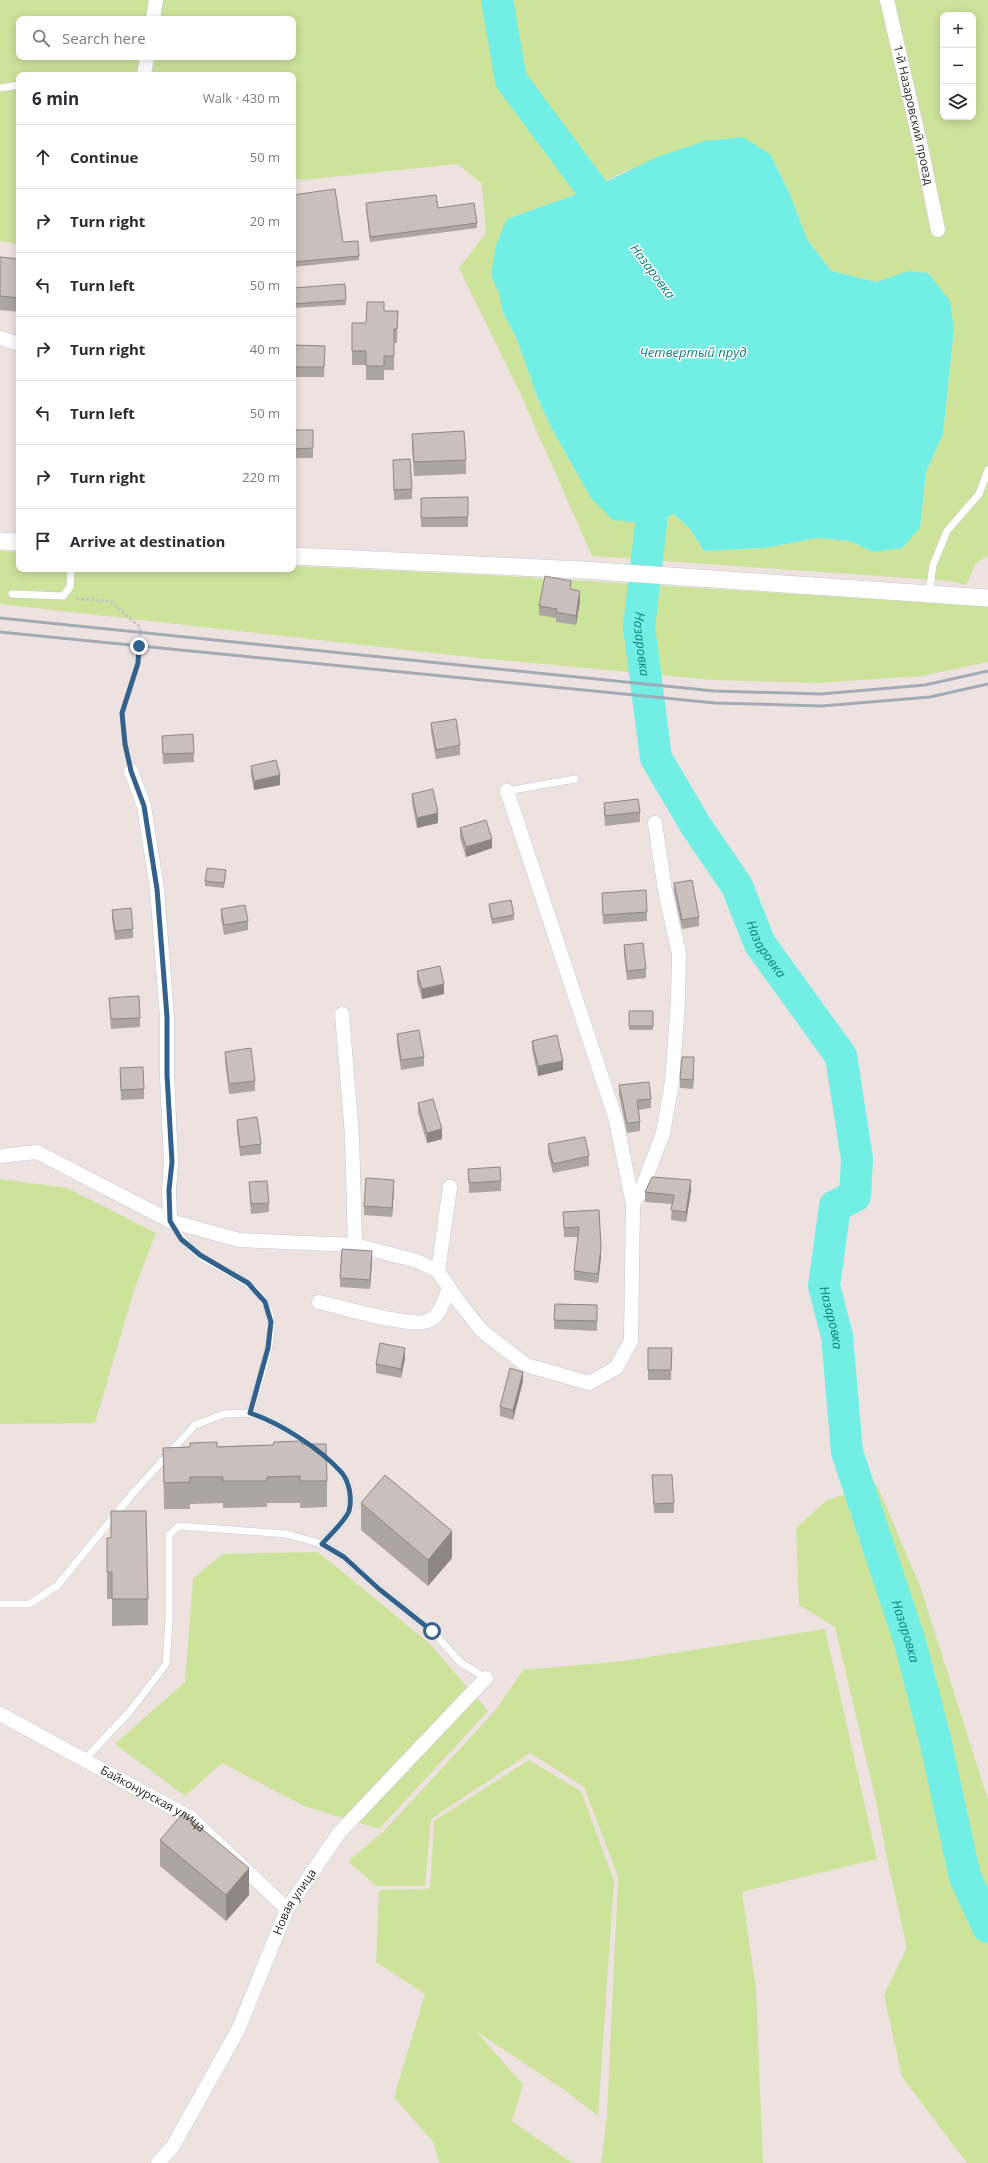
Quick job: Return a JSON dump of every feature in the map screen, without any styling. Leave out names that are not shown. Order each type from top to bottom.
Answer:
[{"type":"street","points":[[153,16],[156,0]]},
{"type":"street","name":"1-й Назаровский проезд","points":[[887,0],[921,147],[938,230]]},
{"type":"street","points":[[144,72],[146,60]]},
{"type":"street","points":[[0,338],[16,343]]},
{"type":"street","points":[[0,541],[16,542]]},
{"type":"street","points":[[296,556],[582,570],[988,598]]},
{"type":"street","points":[[131,771],[144,806],[157,889],[167,1017],[167,1075],[172,1162],[169,1190],[170,1221]]},
{"type":"street","points":[[0,1156],[37,1152],[170,1221],[239,1240],[355,1245],[417,1261],[438,1271],[482,1331],[526,1365],[589,1383],[616,1368],[631,1341],[633,1204],[616,1120],[507,791]]},
{"type":"street","points":[[633,1204],[641,1191],[663,1133],[672,1082],[678,1002],[679,954],[665,890],[655,823]]},
{"type":"street","points":[[342,1014],[352,1135],[355,1245]]},
{"type":"street","points":[[438,1271],[450,1187]]},
{"type":"street","points":[[319,1302],[411,1323],[428,1321],[440,1311],[449,1287]]},
{"type":"street","name":"Новая улица","points":[[158,2163],[173,2146],[239,2028],[287,1909],[339,1833],[486,1678]]},
{"type":"street","name":"Байконурская улица","points":[[0,1714],[191,1818],[287,1909]]},
{"type":"lane","points":[[0,88],[16,85]]},
{"type":"lane","points":[[929,594],[933,565],[947,531],[979,494],[988,470]]},
{"type":"lane","points":[[12,594],[57,597],[63,596],[67,593],[70,587],[71,572]]},
{"type":"lane","points":[[507,791],[575,779]]},
{"type":"lane","points":[[170,1221],[181,1239],[200,1255],[248,1283],[265,1302],[271,1322],[268,1348],[250,1413]]},
{"type":"lane","points":[[0,1604],[29,1604],[57,1586],[134,1492],[194,1425],[224,1414],[250,1413],[267,1419],[312,1447],[343,1474],[351,1494],[349,1512],[322,1544]]},
{"type":"lane","points":[[84,1760],[131,1710],[166,1664],[169,1621],[168,1535],[180,1526],[286,1534],[322,1544],[344,1557],[379,1589],[432,1631],[461,1663],[486,1678]]},
{"type":"path","points":[[67,593],[75,598],[110,601],[140,627],[138,663],[122,713],[125,744],[131,771]]},
{"type":"green space","points":[[0,0],[988,0],[988,556],[976,563],[966,585],[950,581],[592,556],[520,393],[459,268],[486,233],[482,184],[458,164],[303,180],[296,179],[296,72],[16,72],[16,244],[0,241]],"holes":[[[770,154],[789,192],[807,239],[831,271],[877,282],[908,271],[954,329],[943,434],[926,472],[920,528],[873,552],[850,541],[818,538],[764,548],[704,551],[690,529],[674,514],[651,524],[591,498],[552,429],[538,399],[516,337],[503,313],[499,293],[491,275],[507,219],[591,189],[627,170]]]},
{"type":"green space","points":[[0,551],[16,552],[16,572],[296,572],[296,566],[504,576],[988,606],[988,662],[922,676],[818,683],[714,680],[478,658],[0,604]]},
{"type":"green space","points":[[0,1179],[67,1188],[156,1233],[134,1290],[95,1423],[0,1424]]},
{"type":"green space","points":[[877,1485],[920,1586],[988,1800],[988,2163],[967,2163],[902,2077],[884,1995],[907,1948],[876,1801],[835,1627],[799,1605],[796,1528],[827,1500]]},
{"type":"green space","points":[[318,1552],[429,1643],[488,1711],[379,1829],[304,1806],[222,1763],[185,1796],[115,1744],[185,1682],[193,1578],[223,1554]]},
{"type":"green space","points":[[825,1629],[877,1859],[742,1892],[756,1989],[763,2163],[601,2163],[607,2116],[618,1877],[584,1787],[530,1753],[431,1819],[425,1886],[376,1886],[348,1861],[384,1831],[495,1711],[523,1670],[624,1661]]},
{"type":"green space","points":[[529,1760],[581,1791],[614,1881],[598,2116],[563,2089],[477,2032],[523,2085],[512,2121],[572,2163],[439,2163],[434,2143],[394,2097],[425,1994],[376,1962],[379,1890],[430,1889],[434,1821]]},
{"type":"water","name":"Четвертый пруд","points":[[743,137],[770,154],[789,192],[807,239],[831,271],[877,282],[908,271],[928,273],[950,301],[954,329],[943,434],[926,472],[920,528],[902,548],[873,552],[850,541],[818,538],[764,548],[704,551],[690,529],[674,514],[651,524],[613,520],[591,498],[552,429],[538,399],[516,337],[503,313],[499,293],[491,275],[496,245],[507,219],[591,189],[657,157],[705,141]]},
{"type":"building","points":[[335,189],[343,242],[358,241],[359,256],[296,262],[296,195]]},
{"type":"building","points":[[436,195],[438,208],[474,203],[477,223],[370,237],[366,203]]},
{"type":"building","points":[[0,257],[16,259],[16,298],[0,296]]},
{"type":"building","points":[[345,284],[346,300],[296,304],[296,288]]},
{"type":"building","points":[[367,302],[384,302],[384,311],[398,311],[397,329],[394,329],[394,356],[384,356],[384,366],[366,366],[366,351],[352,351],[352,323],[366,323]]},
{"type":"building","points":[[296,345],[325,346],[324,367],[296,367]]},
{"type":"building","points":[[296,430],[313,430],[313,448],[296,449]]},
{"type":"building","points":[[464,431],[466,460],[414,462],[412,434]]},
{"type":"building","points":[[410,459],[412,489],[394,490],[393,460]]},
{"type":"building","points":[[468,497],[468,517],[421,518],[421,498]]},
{"type":"building","points":[[545,576],[571,581],[570,589],[580,591],[576,616],[556,612],[557,609],[539,606]]},
{"type":"building","points":[[456,719],[460,745],[436,750],[431,723]]},
{"type":"building","points":[[193,734],[194,753],[163,754],[162,736]]},
{"type":"building","points":[[276,760],[280,775],[254,781],[251,766]]},
{"type":"building","points":[[433,789],[438,813],[417,818],[412,794]]},
{"type":"building","points":[[638,799],[640,812],[605,816],[604,803]]},
{"type":"building","points":[[486,820],[492,839],[466,847],[460,828]]},
{"type":"building","points":[[207,868],[226,870],[224,883],[205,881]]},
{"type":"building","points":[[692,880],[699,917],[682,920],[674,883]]},
{"type":"building","points":[[646,890],[647,912],[603,915],[602,893]]},
{"type":"building","points":[[511,900],[514,915],[492,919],[489,904]]},
{"type":"building","points":[[245,905],[248,921],[224,925],[221,909]]},
{"type":"building","points":[[131,908],[133,929],[115,931],[112,910]]},
{"type":"building","points":[[643,943],[646,969],[627,971],[624,945]]},
{"type":"building","points":[[440,966],[444,984],[422,989],[417,971]]},
{"type":"building","points":[[139,996],[140,1018],[111,1019],[109,998]]},
{"type":"building","points":[[629,1011],[653,1011],[653,1026],[629,1026]]},
{"type":"building","points":[[419,1030],[424,1057],[401,1060],[397,1034]]},
{"type":"building","points":[[557,1035],[563,1061],[538,1066],[532,1041]]},
{"type":"building","points":[[251,1048],[255,1081],[229,1084],[225,1052]]},
{"type":"building","points":[[682,1057],[694,1057],[693,1080],[680,1079]]},
{"type":"building","points":[[143,1067],[144,1089],[121,1090],[120,1068]]},
{"type":"building","points":[[649,1082],[651,1099],[637,1100],[640,1122],[627,1123],[619,1085]]},
{"type":"building","points":[[433,1099],[442,1129],[427,1133],[418,1103]]},
{"type":"building","points":[[257,1117],[261,1144],[240,1147],[237,1120]]},
{"type":"building","points":[[585,1137],[589,1156],[553,1164],[548,1144]]},
{"type":"building","points":[[500,1167],[501,1181],[469,1183],[468,1169]]},
{"type":"building","points":[[652,1177],[691,1180],[686,1212],[671,1210],[674,1195],[645,1192]]},
{"type":"building","points":[[366,1178],[394,1180],[392,1208],[364,1206]]},
{"type":"building","points":[[267,1181],[269,1203],[251,1204],[249,1182]]},
{"type":"building","points":[[599,1210],[601,1247],[598,1274],[574,1271],[579,1227],[564,1228],[563,1212]]},
{"type":"building","points":[[342,1249],[372,1251],[370,1280],[340,1278]]},
{"type":"building","points":[[555,1304],[597,1305],[597,1321],[554,1320]]},
{"type":"building","points":[[380,1343],[405,1348],[401,1369],[376,1364]]},
{"type":"building","points":[[648,1348],[672,1348],[671,1370],[648,1370]]},
{"type":"building","points":[[510,1368],[523,1372],[513,1410],[500,1407]]},
{"type":"building","points":[[301,1441],[302,1444],[326,1444],[327,1481],[300,1481],[300,1476],[267,1477],[267,1481],[223,1481],[223,1477],[190,1477],[190,1482],[164,1483],[163,1448],[190,1447],[190,1443],[217,1442],[217,1447],[273,1445],[274,1442]]},
{"type":"building","points":[[385,1475],[452,1531],[428,1560],[361,1503]]},
{"type":"building","points":[[652,1475],[672,1475],[674,1503],[654,1504]]},
{"type":"building","points":[[111,1511],[146,1511],[148,1599],[112,1599],[112,1572],[107,1572],[107,1538],[111,1538]]},
{"type":"building","points":[[183,1813],[249,1868],[226,1895],[160,1840]]},
{"type":"waterway","name":"Назаровка","points":[[497,0],[511,80],[618,224]]},
{"type":"waterway","name":"Назаровка","points":[[653,480],[651,524],[639,627],[656,758],[696,826],[737,886],[760,944],[841,1056],[857,1159],[855,1196],[835,1206],[824,1286],[837,1336],[847,1452],[910,1642],[935,1739],[965,1877],[988,1927]]},
{"type":"railway","points":[[0,618],[714,691],[821,694],[925,685],[988,671]]},
{"type":"railway","points":[[0,632],[715,703],[822,706],[930,697],[988,684]]},
{"type":"route","points":[[139,646],[138,663],[122,713],[125,744],[131,771],[144,806],[157,889],[167,1017],[167,1075],[172,1162],[169,1190],[170,1221],[181,1239],[200,1255],[248,1283],[265,1302],[271,1322],[268,1348],[250,1413],[267,1419],[312,1447],[343,1474],[351,1494],[349,1512],[322,1544],[344,1557],[379,1589],[432,1631]]}]
